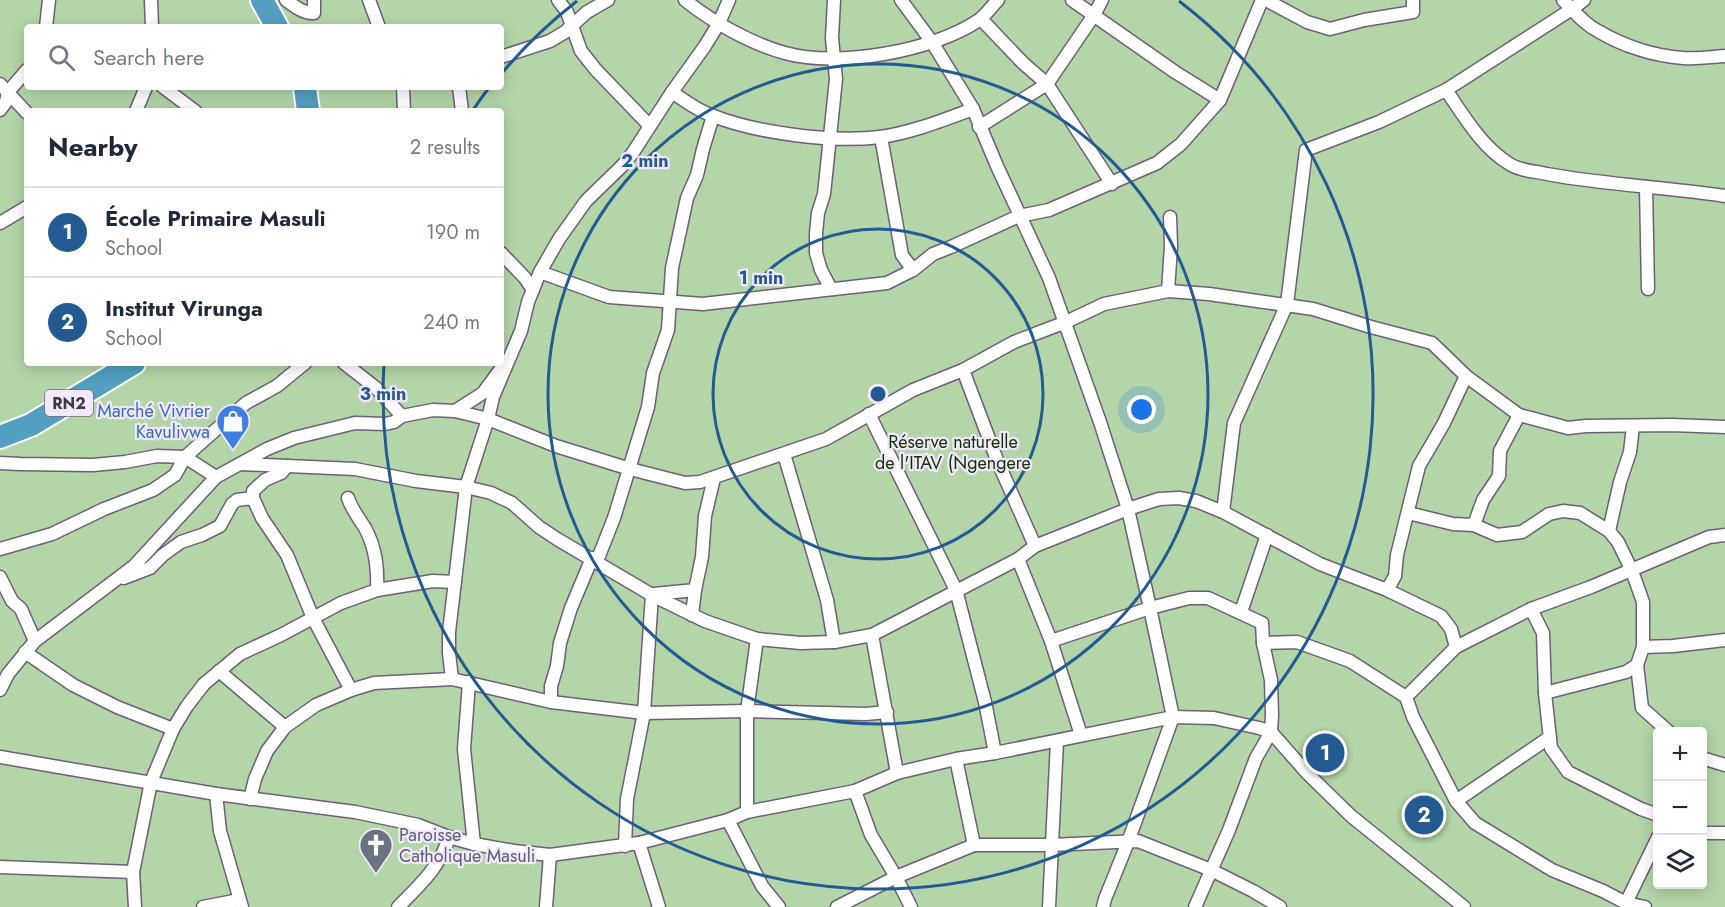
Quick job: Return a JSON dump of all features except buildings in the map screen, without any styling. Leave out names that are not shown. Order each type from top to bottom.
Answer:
[{"type":"highway","points":[[262,0],[275,24]]},
{"type":"highway","points":[[306,90],[308,108]]},
{"type":"highway","name":"RN2","points":[[0,436],[31,425],[129,366]]},
{"type":"street","points":[[46,24],[50,0]]},
{"type":"street","points":[[151,0],[152,24]]},
{"type":"street","points":[[286,0],[310,14],[314,13],[314,0]]},
{"type":"street","points":[[369,0],[378,24]]},
{"type":"street","points":[[558,0],[567,12],[580,51],[649,125]]},
{"type":"street","points":[[504,56],[550,41],[587,12],[608,0]]},
{"type":"street","points":[[685,0],[718,23],[768,47],[788,54],[835,58],[887,54],[955,34],[981,19],[998,0]]},
{"type":"street","points":[[452,679],[449,632],[466,487],[493,397],[521,331],[528,302],[540,272],[559,239],[586,201],[627,160],[705,46],[729,0]]},
{"type":"street","points":[[831,288],[821,270],[816,253],[816,233],[818,213],[824,194],[836,79],[832,38],[834,0]]},
{"type":"street","points":[[901,0],[932,42],[973,109],[1019,216],[1049,278],[1128,509],[1173,717],[1128,842],[1104,899],[1103,907]]},
{"type":"street","points":[[1072,0],[1175,72],[1221,100]]},
{"type":"street","points":[[979,127],[1047,84],[1095,15],[1102,0]]},
{"type":"street","points":[[540,272],[609,297],[703,304],[887,283],[913,270],[933,254],[1019,216],[1049,210],[1157,163],[1181,144],[1221,100],[1264,0],[1306,22],[1330,29],[1364,20],[1413,12],[1413,0]]},
{"type":"street","points":[[1563,0],[1597,31],[1624,43],[1658,54],[1684,58],[1725,56]]},
{"type":"street","points":[[1223,512],[1234,423],[1287,304],[1306,150],[1379,122],[1446,90],[1584,0]]},
{"type":"street","points":[[981,19],[1023,63],[1047,84],[1112,184]]},
{"type":"street","points":[[4,88],[24,72]]},
{"type":"street","points":[[0,110],[6,102],[4,88]]},
{"type":"street","points":[[4,88],[24,110]]},
{"type":"street","points":[[137,108],[145,90]]},
{"type":"street","points":[[167,90],[191,108]]},
{"type":"street","points":[[403,90],[404,108]]},
{"type":"street","points":[[459,90],[462,108]]},
{"type":"street","points":[[1446,90],[1486,146],[1509,165],[1527,171],[1576,179],[1725,196]]},
{"type":"street","points":[[672,92],[694,107],[713,116],[760,129],[818,138],[881,137],[973,109]]},
{"type":"street","points":[[551,702],[551,686],[568,617],[614,518],[648,407],[653,373],[668,330],[672,268],[687,198],[697,175],[713,116]]},
{"type":"street","points":[[881,137],[902,255],[913,270]]},
{"type":"street","points":[[1646,187],[1648,289]]},
{"type":"street","points":[[0,223],[24,209]]},
{"type":"street","points":[[1168,291],[1170,217]]},
{"type":"street","points":[[504,256],[533,290]]},
{"type":"street","points":[[0,690],[8,674],[35,641],[134,566],[216,477],[294,438],[355,423],[385,424],[394,422],[402,416],[433,410],[455,411],[488,419],[556,446],[630,469],[685,483],[700,482],[826,439],[913,390],[963,370],[1014,342],[1104,304],[1168,291],[1313,309],[1432,343],[1466,376],[1519,415],[1568,428],[1672,425],[1725,427]]},
{"type":"street","points":[[455,411],[483,393],[509,360]]},
{"type":"street","points":[[0,549],[52,534],[104,509],[153,490],[175,475],[185,457],[246,403],[277,386],[301,366]]},
{"type":"street","points":[[348,366],[376,388],[402,416]]},
{"type":"street","points":[[963,370],[996,460],[1035,546]]},
{"type":"street","points":[[1387,591],[1395,576],[1397,555],[1419,466],[1444,423],[1466,376]]},
{"type":"street","points":[[869,414],[956,590],[985,702],[995,753]]},
{"type":"street","points":[[1474,525],[1483,500],[1498,476],[1500,451],[1519,415]]},
{"type":"street","points":[[1609,531],[1620,482],[1630,452],[1633,426]]},
{"type":"street","points":[[783,454],[827,600],[834,642]]},
{"type":"street","points":[[0,463],[93,465],[157,456],[185,457],[216,477]]},
{"type":"street","points":[[239,464],[355,470],[491,493],[512,503],[538,527],[652,595],[692,615],[757,639],[801,643],[834,642],[872,636],[1018,559],[1035,546],[1128,509],[1159,500],[1179,498],[1196,501],[1223,512],[1320,564],[1441,616],[1451,628],[1456,647]]},
{"type":"street","points":[[287,466],[281,473],[265,480],[253,491],[253,498],[267,527],[287,555],[313,618],[351,690]]},
{"type":"street","points":[[692,615],[702,557],[705,516],[714,478]]},
{"type":"street","points":[[111,584],[150,568],[181,542],[219,526],[232,504],[237,500],[253,498]]},
{"type":"street","points":[[348,498],[352,509],[367,532],[377,559],[378,590]]},
{"type":"street","points":[[1408,513],[1453,524],[1474,525],[1497,535],[1522,532],[1549,514],[1563,511],[1580,513],[1609,531],[1618,542],[1632,571],[1643,602],[1643,647],[1637,665],[1642,708],[1663,727]]},
{"type":"street","points":[[1241,612],[1267,535]]},
{"type":"street","points":[[1406,697],[1456,647],[1531,609],[1632,571],[1709,537],[1725,535]]},
{"type":"street","points":[[1018,559],[1051,641],[1081,735]]},
{"type":"street","points":[[0,577],[12,601],[21,609],[35,641]]},
{"type":"street","points":[[135,907],[133,872],[151,782],[173,729],[204,684],[240,654],[281,636],[341,603],[378,590],[433,581],[455,582]]},
{"type":"street","points":[[652,595],[695,590]]},
{"type":"street","points":[[625,846],[627,799],[644,714],[652,595]]},
{"type":"street","points":[[1051,641],[1150,608],[1189,598],[1208,598],[1262,623],[1263,643],[1271,680],[1270,732],[1256,758],[1230,830],[1195,907]]},
{"type":"street","points":[[1531,609],[1543,633],[1545,693],[1551,748],[1568,772],[1653,813]]},
{"type":"street","points":[[872,636],[897,773]]},
{"type":"street","points":[[747,812],[747,711],[757,639]]},
{"type":"street","points":[[1643,647],[1725,640]]},
{"type":"street","points":[[1263,643],[1297,642],[1350,662],[1406,697],[1413,717],[1456,801],[1475,823],[1552,870],[1626,903],[1645,907]]},
{"type":"street","points":[[25,652],[73,685],[173,729]]},
{"type":"street","points":[[1545,693],[1626,672],[1637,665]]},
{"type":"street","points":[[219,670],[285,727]]},
{"type":"street","points":[[249,799],[267,751],[285,727],[316,705],[374,683],[452,679],[551,702],[644,714],[747,711],[866,714],[886,712]]},
{"type":"street","points":[[469,682],[464,749],[474,844]]},
{"type":"street","points":[[0,757],[216,794],[355,812],[418,825],[474,844],[550,855],[639,843],[728,820],[747,812],[855,791],[897,773],[956,759],[1173,717],[1214,718],[1270,732],[1351,816],[1464,907]]},
{"type":"street","points":[[1456,801],[1550,737]]},
{"type":"street","points":[[1048,907],[1057,741]]},
{"type":"street","points":[[956,759],[974,845]]},
{"type":"street","points":[[1707,759],[1725,765]]},
{"type":"street","points":[[855,791],[871,835],[910,907]]},
{"type":"street","points":[[203,907],[240,903],[220,831],[216,794]]},
{"type":"street","points":[[728,820],[762,886],[779,907]]},
{"type":"street","points":[[1707,833],[1725,833]]},
{"type":"street","points":[[398,907],[438,862],[449,837]]},
{"type":"street","points":[[837,907],[896,878],[974,845],[1051,845],[1138,841],[1211,870],[1280,907]]},
{"type":"street","points":[[639,843],[659,907]]},
{"type":"street","points":[[1626,903],[1653,847]]},
{"type":"street","points":[[546,907],[550,855]]},
{"type":"street","points":[[0,867],[133,872]]},
{"type":"green space","name":"Réserve naturelle de l'ITAV (Ngengere","points":[[0,0],[1725,0],[1725,907],[0,907]]},
{"type":"place","name":"Marché Vivrier Kavulivwa","points":[[233,450]]},
{"type":"place","name":"École Primaire Masuli","points":[[1325,753]]},
{"type":"place","name":"Institut Virunga","points":[[1424,815]]},
{"type":"place","name":"Paroisse Catholique Masuli","points":[[376,874]]}]
